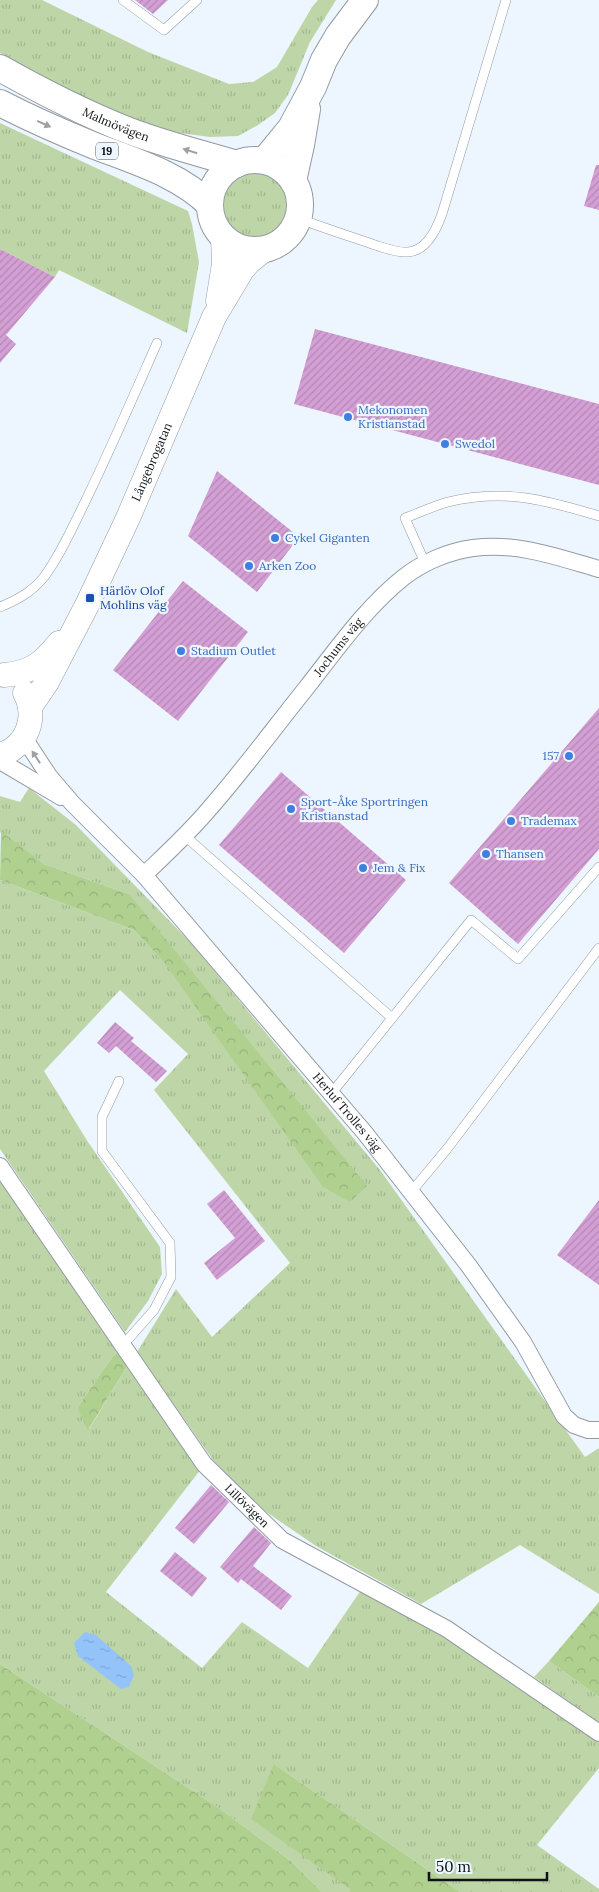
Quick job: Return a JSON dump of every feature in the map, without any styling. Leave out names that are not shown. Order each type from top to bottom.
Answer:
[{"type":"main road","points":[[264,161],[291,128],[313,87],[324,60],[338,36],[365,0]]},
{"type":"main road","name":"Malmövägen","points":[[0,68],[126,130],[237,164]]},
{"type":"main road","points":[[293,181],[306,112],[313,87]]},
{"type":"main road","name":"19","points":[[0,103],[81,140],[168,176],[192,190],[210,206]]},
{"type":"main road","points":[[255,160],[264,161],[275,165],[293,181],[300,201],[298,218],[291,232],[284,240],[265,249],[243,248],[232,244],[216,228],[210,206],[212,193],[217,181],[226,171],[237,164],[255,160]]},
{"type":"main road","name":"Långebrogatan","points":[[214,317],[221,291],[224,264],[223,237]]},
{"type":"main road","name":"Långebrogatan","points":[[30,707],[47,682],[87,605],[128,518],[214,317],[242,270],[265,249]]},
{"type":"main road","name":"Långebrogatan","points":[[2,674],[20,674],[33,668],[50,654],[87,605]]},
{"type":"main road","points":[[0,755],[13,749],[24,738],[30,723],[30,707],[27,696],[14,680],[2,674]]},
{"type":"street","name":"Jochums väg","points":[[144,875],[185,836],[211,807],[345,639],[384,594],[425,563],[472,548],[501,546],[532,549],[599,569]]},
{"type":"street","name":"Herluf Trolles väg","points":[[24,738],[49,776],[72,803],[144,875],[365,1133],[469,1266],[523,1342],[564,1416],[574,1425],[588,1430],[599,1430]]},
{"type":"street","name":"Herluf Trolles väg","points":[[0,761],[72,803]]},
{"type":"street","name":"Lillövägen","points":[[0,1166],[204,1464],[282,1540],[446,1629],[599,1733]]},
{"type":"lane","points":[[123,0],[164,30],[197,0]]},
{"type":"lane","points":[[298,218],[394,251],[410,252],[425,244],[436,229],[442,214],[506,0]]},
{"type":"lane","points":[[0,607],[23,597],[44,577],[54,562],[108,454],[157,343]]},
{"type":"lane","points":[[425,563],[404,518],[447,502],[493,495],[515,495],[539,499],[599,516]]},
{"type":"lane","points":[[185,836],[392,1018]]},
{"type":"lane","points":[[331,1094],[471,920],[518,959],[599,866]]},
{"type":"lane","points":[[411,1192],[452,1142],[599,948]]},
{"type":"lane","points":[[119,1081],[102,1117],[102,1151],[170,1243],[171,1277],[154,1310],[123,1346]]},
{"type":"green space","points":[[0,0],[42,0],[148,52],[229,84],[253,82],[277,67],[318,0],[336,0],[310,42],[288,95],[275,113],[238,136],[210,137],[165,131],[106,109],[0,53]]},
{"type":"green space","points":[[0,123],[188,211],[199,262],[187,333],[59,270],[55,277],[0,249]]},
{"type":"green space","points":[[248,170],[262,170],[275,176],[284,185],[290,198],[288,218],[280,230],[262,240],[248,240],[235,234],[226,225],[220,212],[220,198],[226,185],[235,176]]},
{"type":"green space","points":[[29,788],[76,825],[192,944],[380,1170],[585,1457],[599,1448],[599,1594],[520,1545],[421,1604],[316,1546],[259,1507],[213,1460],[137,1352],[176,1289],[212,1337],[290,1263],[154,1090],[188,1054],[120,990],[44,1071],[88,1142],[160,1247],[162,1274],[148,1301],[125,1332],[0,1149],[0,880],[134,930],[166,965],[129,894],[44,864],[0,833],[0,796],[20,802]]},
{"type":"green space","points":[[1,831],[44,864],[129,894],[367,1186],[350,1202],[323,1187],[166,965],[134,930],[0,880]]},
{"type":"green space","points":[[0,1176],[122,1350],[113,1356],[77,1408],[89,1429],[128,1365],[201,1469],[106,1592],[202,1668],[242,1622],[308,1668],[361,1590],[442,1634],[599,1739],[599,1768],[537,1845],[599,1889],[599,1892],[460,1892],[274,1764],[350,1889],[350,1892],[322,1892],[292,1862],[216,1806],[0,1664]]},
{"type":"green space","points":[[122,1350],[128,1365],[88,1430],[77,1408],[113,1356]]},
{"type":"green space","points":[[599,1602],[599,1697],[549,1661]]},
{"type":"green space","points":[[549,1661],[599,1697],[599,1723],[534,1677]]},
{"type":"green space","points":[[0,1664],[216,1806],[292,1862],[322,1892],[0,1892]]},
{"type":"green space","points":[[274,1764],[460,1892],[350,1892],[350,1889],[251,1819]]},
{"type":"water","points":[[85,1632],[96,1635],[131,1666],[134,1675],[129,1687],[121,1689],[78,1656],[74,1643]]},
{"type":"building","points":[[135,0],[168,0],[153,14]]},
{"type":"building","points":[[596,165],[599,165],[599,210],[584,206]]},
{"type":"building","points":[[0,249],[55,277],[6,335],[16,344],[0,363]]},
{"type":"building","points":[[315,329],[599,404],[599,485],[294,404]]},
{"type":"building","points":[[217,471],[299,537],[257,592],[188,536]]},
{"type":"building","name":"Stadium Outlet","points":[[183,581],[248,632],[178,721],[113,670]]},
{"type":"building","points":[[599,708],[599,849],[518,944],[449,883]]},
{"type":"building","points":[[281,772],[406,880],[344,953],[219,845]]},
{"type":"building","points":[[115,1022],[134,1038],[131,1041],[167,1071],[156,1082],[116,1046],[109,1053],[97,1043]]},
{"type":"building","points":[[224,1190],[265,1241],[217,1280],[204,1263],[235,1238],[207,1204]]},
{"type":"building","points":[[599,1200],[599,1285],[557,1255]]},
{"type":"building","points":[[211,1485],[229,1502],[194,1544],[175,1528]]},
{"type":"building","points":[[254,1527],[271,1543],[253,1566],[292,1596],[281,1610],[241,1579],[238,1583],[220,1567]]},
{"type":"building","points":[[175,1552],[207,1578],[192,1597],[160,1571]]},
{"type":"place","name":"Mekonomen Kristianstad","points":[[348,417]]},
{"type":"place","name":"Swedol","points":[[445,444]]},
{"type":"place","name":"Cykel Giganten","points":[[275,538]]},
{"type":"place","name":"Arken Zoo","points":[[249,566]]},
{"type":"place","name":"Härlöv Olof Mohlins väg","points":[[90,598]]},
{"type":"place","name":"Stadium Outlet","points":[[181,651]]},
{"type":"place","name":"157","points":[[569,756]]},
{"type":"place","name":"Sport-Åke Sportringen Kristianstad","points":[[291,809]]},
{"type":"place","name":"Trademax","points":[[511,821]]},
{"type":"place","name":"Thansen","points":[[486,854]]},
{"type":"place","name":"Jem & Fix","points":[[363,868]]}]
